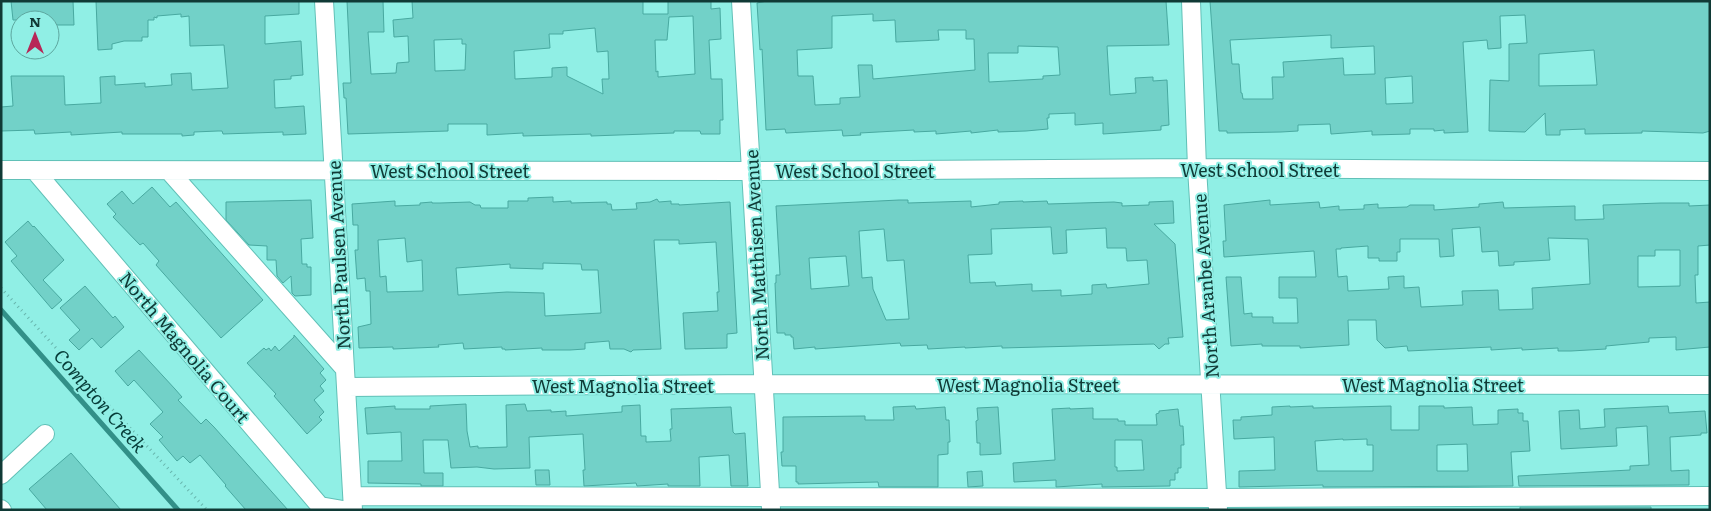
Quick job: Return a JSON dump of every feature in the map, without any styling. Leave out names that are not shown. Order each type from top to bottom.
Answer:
[{"type":"street","name":"North Paulsen Avenue","points":[[324,1],[346,387],[349,505]]},
{"type":"street","name":"North Matthisen Avenue","points":[[741,1],[770,504]]},
{"type":"street","name":"North Aranbe Avenue","points":[[1191,1],[1197,168],[1218,504]]},
{"type":"street","name":"West School Street","points":[[1,170],[170,172],[1197,168],[1710,171]]},
{"type":"street","name":"North Magnolia Court","points":[[35,171],[320,506],[1218,504],[1710,496]]},
{"type":"street","points":[[170,172],[345,369]]},
{"type":"street","name":"West Magnolia Street","points":[[346,387],[764,384],[1710,385]]},
{"type":"street","points":[[1,475],[45,434]]},
{"type":"path","points":[[1,288],[207,510]]},
{"type":"building","points":[[11,1],[73,1],[74,25],[60,25],[60,10],[12,10]]},
{"type":"building","points":[[96,1],[299,1],[299,14],[265,16],[265,44],[301,41],[303,75],[291,76],[291,79],[274,80],[275,108],[304,106],[306,134],[283,135],[283,132],[223,134],[222,131],[218,131],[194,132],[194,135],[182,136],[182,134],[122,134],[122,132],[71,135],[71,132],[35,134],[34,130],[1,131],[1,107],[13,106],[11,76],[64,76],[65,105],[101,103],[100,77],[115,76],[115,85],[145,83],[145,87],[172,85],[171,74],[191,73],[192,90],[228,88],[224,45],[190,46],[189,16],[181,17],[181,14],[154,17],[154,20],[148,20],[148,37],[142,37],[142,41],[124,41],[112,44],[112,49],[98,50]]},
{"type":"building","points":[[347,1],[383,1],[384,32],[368,32],[371,74],[396,73],[397,63],[409,62],[408,36],[394,37],[393,20],[413,18],[412,1],[643,1],[643,14],[668,14],[668,1],[711,1],[711,9],[720,8],[721,39],[709,40],[711,79],[722,79],[723,120],[720,120],[720,134],[701,134],[700,131],[674,131],[674,133],[591,136],[591,134],[523,136],[523,133],[487,135],[487,124],[448,124],[448,131],[348,134],[346,98],[344,98],[343,83],[351,83]],"holes":[[[693,16],[695,74],[658,77],[658,71],[656,72],[655,40],[667,40],[669,17]],[[595,28],[597,52],[608,51],[609,79],[602,79],[603,94],[567,76],[567,67],[552,68],[552,77],[515,79],[514,51],[550,48],[549,34],[563,34],[563,31]],[[462,39],[462,44],[466,44],[465,70],[435,71],[434,40]]]},
{"type":"building","points":[[767,1],[1166,1],[1169,45],[1107,46],[1110,95],[1136,93],[1135,78],[1153,77],[1153,81],[1167,80],[1169,125],[1161,126],[1161,130],[1103,134],[1103,123],[1075,125],[1075,113],[1049,114],[1049,118],[1047,118],[1048,129],[1026,131],[998,132],[998,130],[936,134],[936,131],[914,132],[914,130],[860,133],[861,135],[843,136],[842,130],[786,133],[785,129],[766,130],[762,49],[760,50],[757,3]],"holes":[[[873,14],[873,21],[895,20],[896,42],[939,40],[938,30],[966,30],[966,39],[974,39],[975,70],[873,79],[872,65],[858,65],[860,97],[840,98],[840,104],[815,105],[813,76],[798,76],[797,50],[832,48],[832,16]],[[1018,46],[1058,47],[1060,75],[1043,76],[1043,79],[989,82],[988,53],[1018,53]]]},
{"type":"building","points":[[1210,1],[1710,1],[1710,131],[1703,133],[1642,131],[1642,133],[1585,134],[1585,129],[1560,130],[1560,135],[1546,135],[1545,113],[1525,132],[1489,131],[1490,80],[1509,81],[1509,44],[1527,43],[1525,15],[1500,16],[1501,48],[1488,49],[1487,40],[1463,42],[1468,132],[1444,133],[1444,130],[1410,129],[1410,134],[1372,135],[1372,131],[1331,134],[1330,124],[1298,125],[1298,131],[1227,133],[1227,131],[1219,131]],"holes":[[[1331,35],[1331,48],[1374,46],[1375,74],[1344,75],[1343,58],[1283,62],[1284,77],[1272,77],[1273,99],[1243,99],[1239,64],[1232,64],[1230,40]],[[1594,50],[1597,85],[1539,86],[1539,54]],[[1412,76],[1413,103],[1386,104],[1385,78]]]},
{"type":"building","points":[[152,187],[170,207],[176,202],[263,300],[221,338],[156,265],[159,261],[143,243],[140,245],[113,217],[116,214],[107,204],[122,191],[133,204]]},
{"type":"building","points":[[553,197],[553,202],[571,201],[571,203],[607,202],[607,204],[611,204],[612,210],[637,209],[636,203],[650,202],[657,199],[659,202],[671,201],[671,204],[679,205],[730,202],[737,333],[727,334],[727,348],[685,349],[683,313],[718,311],[717,292],[719,292],[716,242],[679,244],[679,240],[654,240],[661,349],[633,350],[631,352],[624,349],[610,349],[609,341],[585,343],[585,349],[570,350],[542,350],[542,348],[505,350],[502,347],[464,349],[463,343],[438,345],[439,347],[359,348],[358,327],[371,324],[370,291],[366,291],[365,278],[357,279],[355,250],[358,250],[358,225],[353,225],[352,204],[395,201],[395,206],[420,205],[420,203],[432,202],[470,202],[480,205],[481,208],[508,208],[508,201],[528,201],[528,198]],"holes":[[[405,238],[407,262],[422,260],[423,291],[387,292],[386,276],[380,277],[378,240]],[[543,263],[581,264],[582,270],[598,270],[601,313],[545,316],[544,293],[507,292],[458,295],[456,268],[510,264],[510,268],[543,269]]]},
{"type":"building","points":[[311,200],[313,238],[301,239],[302,264],[307,264],[307,267],[311,267],[311,295],[295,296],[292,293],[291,276],[283,283],[277,276],[276,260],[267,260],[267,246],[249,245],[226,220],[226,202]]},
{"type":"building","points":[[899,200],[908,200],[908,203],[971,201],[971,207],[999,204],[999,202],[1023,201],[1047,201],[1048,204],[1114,202],[1122,203],[1122,206],[1149,205],[1149,202],[1173,201],[1174,223],[1154,224],[1175,244],[1183,337],[1168,338],[1169,344],[1165,344],[1159,349],[1154,344],[928,349],[927,345],[901,346],[900,343],[794,349],[793,337],[791,335],[777,333],[775,283],[776,275],[780,275],[776,206]],"holes":[[[1051,227],[1053,254],[1067,253],[1066,230],[1106,228],[1107,248],[1126,248],[1127,261],[1147,260],[1149,284],[1107,288],[1106,284],[1092,285],[1092,294],[1061,296],[1061,290],[1032,291],[1032,284],[996,286],[995,282],[970,283],[968,255],[992,254],[991,229]],[[884,229],[887,261],[904,260],[909,319],[886,320],[873,289],[872,277],[862,278],[859,231]],[[846,256],[849,286],[811,289],[809,258]]]},
{"type":"building","points":[[1270,200],[1270,205],[1319,202],[1320,208],[1339,206],[1339,210],[1364,209],[1364,205],[1378,204],[1378,208],[1434,205],[1434,210],[1479,207],[1479,204],[1503,202],[1504,208],[1575,206],[1575,220],[1604,219],[1603,205],[1689,203],[1689,206],[1710,205],[1710,245],[1698,246],[1698,275],[1695,275],[1696,303],[1710,302],[1710,347],[1676,350],[1676,337],[1649,338],[1649,342],[1606,346],[1606,349],[1571,351],[1558,351],[1558,348],[1491,350],[1491,347],[1408,351],[1407,346],[1385,348],[1377,340],[1376,320],[1348,320],[1349,345],[1300,348],[1300,346],[1262,346],[1262,344],[1231,346],[1226,277],[1241,277],[1244,314],[1252,313],[1252,317],[1273,317],[1273,323],[1298,323],[1297,298],[1279,298],[1279,277],[1316,277],[1314,251],[1224,257],[1223,241],[1226,241],[1224,205]],"holes":[[[1480,227],[1482,252],[1498,251],[1499,266],[1514,265],[1514,262],[1550,260],[1548,238],[1588,239],[1590,284],[1532,288],[1533,309],[1499,310],[1498,290],[1462,291],[1463,305],[1421,307],[1419,287],[1404,288],[1404,276],[1388,277],[1389,289],[1348,291],[1347,276],[1338,277],[1336,249],[1368,246],[1368,258],[1379,258],[1379,261],[1397,261],[1397,252],[1400,252],[1400,239],[1439,239],[1440,257],[1454,256],[1452,229]],[[1655,250],[1680,250],[1680,286],[1638,287],[1638,256],[1655,256]]]},
{"type":"building","points":[[28,221],[64,260],[43,280],[62,300],[52,309],[11,261],[17,256],[5,242]]},
{"type":"building","points":[[85,286],[113,318],[115,316],[124,327],[101,348],[92,338],[79,350],[69,340],[80,330],[60,308]]},
{"type":"building","points":[[294,335],[324,369],[320,373],[326,380],[320,386],[324,391],[314,400],[324,412],[319,417],[322,420],[307,434],[274,396],[276,394],[247,363],[264,348],[266,350],[269,348],[271,351],[275,346],[279,351]]},
{"type":"building","points":[[139,350],[182,397],[178,400],[201,424],[206,419],[214,427],[288,510],[246,510],[200,455],[190,463],[183,456],[177,461],[159,440],[163,437],[150,424],[163,412],[134,380],[128,386],[115,371]]},
{"type":"building","points":[[466,404],[467,431],[470,447],[478,446],[478,448],[507,447],[506,405],[525,404],[527,411],[566,411],[566,416],[622,412],[622,406],[640,405],[641,436],[646,436],[646,442],[671,441],[671,409],[731,407],[733,432],[735,434],[745,433],[748,486],[731,486],[729,455],[699,457],[700,486],[668,486],[668,484],[637,486],[636,483],[584,486],[583,434],[529,437],[530,468],[451,468],[448,440],[423,440],[424,473],[443,473],[443,486],[368,483],[368,461],[402,461],[401,432],[367,434],[365,408],[395,406],[395,409],[430,409],[430,406]]},
{"type":"building","points":[[915,406],[916,409],[945,407],[946,420],[949,420],[950,442],[948,442],[948,454],[938,455],[938,487],[879,487],[878,482],[798,484],[796,482],[796,466],[782,466],[783,417],[865,416],[865,420],[894,420],[893,407]]},
{"type":"building","points":[[1391,406],[1391,430],[1419,430],[1419,406],[1444,406],[1444,408],[1472,407],[1473,425],[1498,424],[1498,410],[1518,409],[1518,413],[1523,413],[1523,421],[1528,421],[1530,451],[1511,452],[1513,486],[1323,487],[1323,485],[1239,487],[1239,471],[1275,470],[1274,437],[1234,439],[1233,420],[1241,420],[1241,417],[1272,415],[1272,407]],"holes":[[[1367,439],[1367,445],[1373,445],[1373,471],[1317,471],[1315,441]],[[1467,444],[1468,471],[1437,471],[1437,445]]]},
{"type":"building","points":[[1668,406],[1669,413],[1705,411],[1707,433],[1670,437],[1671,471],[1689,470],[1689,485],[1519,486],[1518,476],[1630,470],[1630,466],[1649,465],[1647,426],[1616,428],[1617,446],[1561,449],[1559,411],[1579,410],[1580,429],[1605,427],[1604,409]]},
{"type":"building","points":[[998,407],[1001,454],[980,455],[980,443],[977,443],[977,408]]},
{"type":"building","points":[[1093,408],[1093,419],[1118,419],[1118,421],[1125,421],[1125,425],[1157,425],[1156,414],[1159,411],[1178,409],[1180,426],[1183,426],[1184,445],[1181,445],[1181,468],[1178,468],[1178,473],[1175,473],[1175,480],[1170,480],[1170,486],[1102,487],[1102,484],[1056,487],[1056,480],[1014,482],[1013,463],[1055,460],[1052,409]],"holes":[[[1115,440],[1142,440],[1144,470],[1117,471],[1117,467],[1115,467]]]},
{"type":"building","points":[[71,453],[121,510],[47,510],[29,489]]},
{"type":"building","points":[[535,470],[549,470],[550,485],[536,485]]},
{"type":"building","points":[[982,471],[983,486],[968,487],[967,472]]},
{"type":"building","points":[[1520,507],[1651,507],[1651,510],[1520,510]]},
{"type":"waterway","name":"Compton Creek","points":[[1,310],[178,510]]}]
